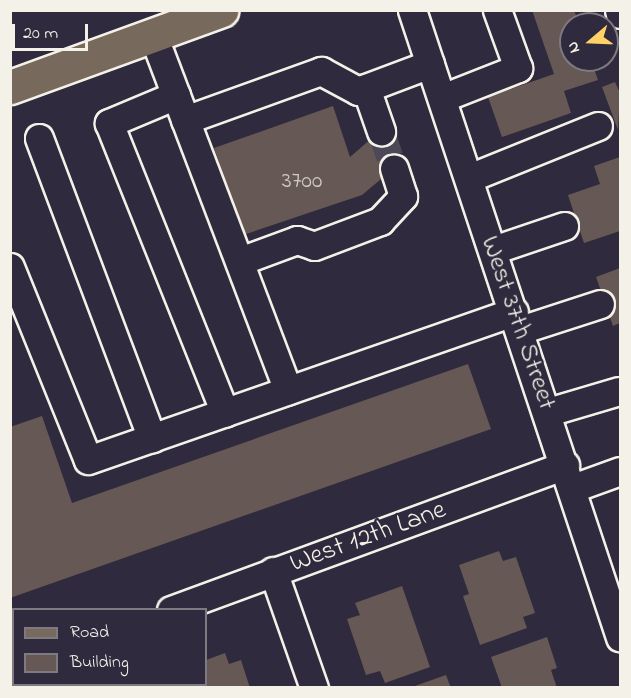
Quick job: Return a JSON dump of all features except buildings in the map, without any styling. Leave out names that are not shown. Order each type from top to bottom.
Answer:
[{"type":"main road","points":[[10,87],[220,10]]},
{"type":"street","name":"West 37th Street","points":[[412,10],[548,412],[621,637]]},
{"type":"street","points":[[442,98],[518,68],[497,10]]},
{"type":"street","points":[[153,35],[288,390]]},
{"type":"street","points":[[225,413],[109,123],[181,108],[321,71],[358,91],[430,64]]},
{"type":"street","points":[[366,88],[381,131]]},
{"type":"street","points":[[469,177],[598,126]]},
{"type":"street","points":[[39,138],[152,438]]},
{"type":"street","points":[[240,261],[297,240],[314,246],[380,220],[403,196],[394,168]]},
{"type":"street","points":[[493,250],[564,226]]},
{"type":"street","points":[[10,267],[88,460],[288,390],[517,321],[600,304]]},
{"type":"street","points":[[548,412],[619,391]]},
{"type":"street","name":"West 12th Lane","points":[[174,608],[273,571],[569,477],[621,471]]},
{"type":"street","points":[[273,571],[314,687]]},
{"type":"tunnel","points":[[381,131],[394,168]]}]
